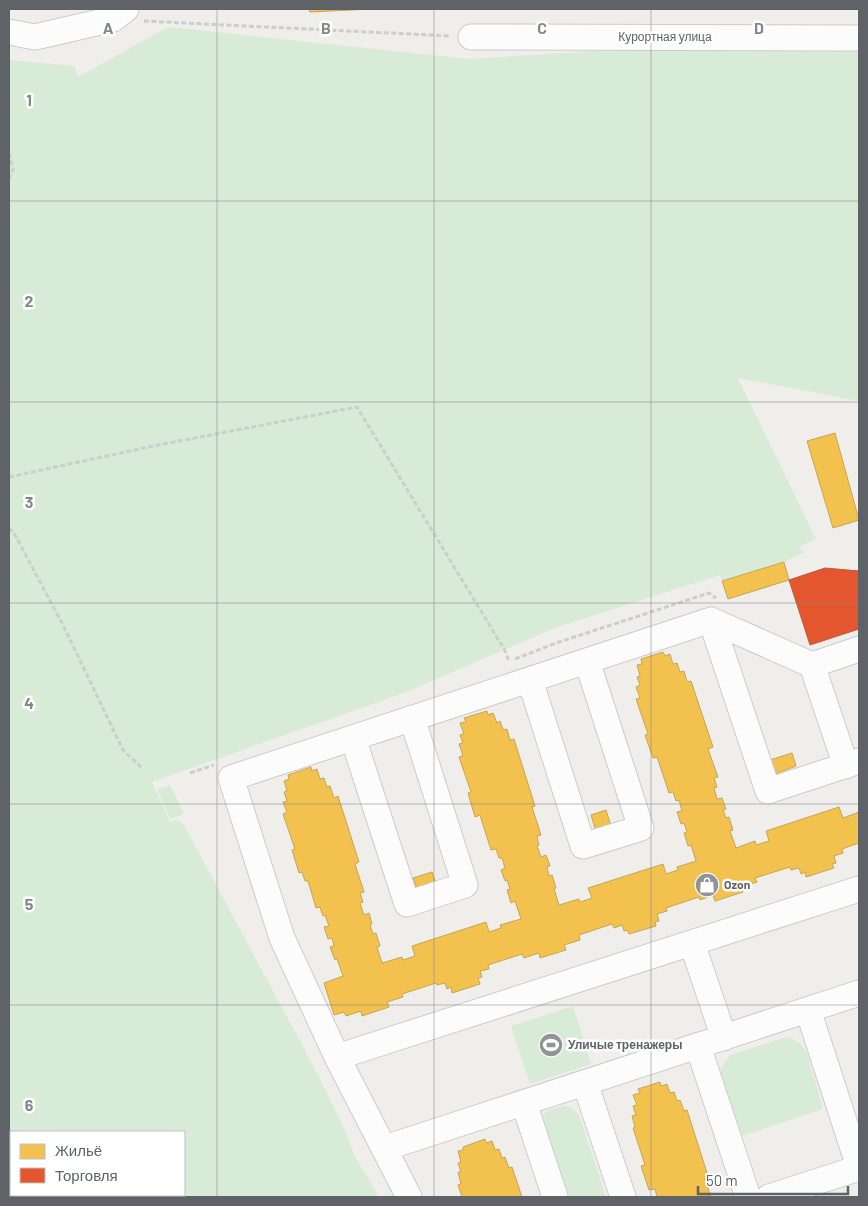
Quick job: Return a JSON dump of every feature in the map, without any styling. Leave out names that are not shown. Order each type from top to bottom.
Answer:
[{"type":"street","points":[[9,32],[35,37],[120,14]]},
{"type":"street","name":"Курортная улица","points":[[471,37],[859,38]]},
{"type":"street","points":[[409,1197],[337,1057],[282,938],[231,778],[711,620],[812,666],[852,763],[768,791],[711,620]]},
{"type":"street","points":[[812,666],[859,649]]},
{"type":"street","points":[[530,680],[584,846],[641,828],[587,661]]},
{"type":"street","points":[[354,738],[407,904],[465,885],[412,718]]},
{"type":"street","points":[[337,1057],[859,889]]},
{"type":"street","points":[[692,943],[724,1038]]},
{"type":"street","points":[[385,1148],[859,993]]},
{"type":"street","points":[[769,1197],[859,1167],[808,1010]]},
{"type":"street","points":[[698,1046],[748,1197]]},
{"type":"street","points":[[585,1083],[623,1197]]},
{"type":"street","points":[[524,1103],[555,1197]]},
{"type":"path","points":[[120,14],[471,37]]},
{"type":"path","points":[[9,153],[13,170],[9,179]]},
{"type":"path","points":[[9,477],[153,446],[357,407],[504,649],[509,661]]},
{"type":"path","points":[[9,528],[14,533],[63,625],[123,750],[142,768]]},
{"type":"green space","points":[[168,27],[469,59],[674,46],[859,51],[859,401],[738,378],[816,539],[800,546],[803,553],[784,562],[722,581],[720,575],[557,627],[404,693],[152,782],[170,822],[178,819],[184,825],[316,1071],[342,1124],[354,1155],[379,1197],[9,1197],[9,60],[75,66],[78,77]]},
{"type":"green space","points":[[170,785],[184,814],[170,819],[157,789]]},
{"type":"green space","name":"Уличые тренажеры","points":[[573,1006],[591,1064],[530,1084],[511,1026]]},
{"type":"green space","points":[[787,1037],[799,1042],[807,1053],[823,1109],[742,1136],[722,1078],[721,1068],[730,1055]]},
{"type":"green space","points":[[564,1106],[571,1107],[579,1115],[606,1197],[565,1197],[542,1122],[543,1114]]},
{"type":"building: Жильё","points":[[309,9],[372,9],[310,12]]},
{"type":"building: Жильё","points":[[835,433],[859,520],[833,528],[807,441]]},
{"type":"building: Жильё","points":[[784,562],[789,580],[728,599],[722,581]]},
{"type":"building: Жильё","points":[[663,652],[665,656],[670,654],[673,664],[677,663],[680,672],[684,671],[687,682],[691,681],[713,747],[708,749],[718,777],[714,778],[717,787],[714,788],[717,799],[722,798],[726,809],[723,810],[726,818],[729,817],[733,830],[730,831],[736,848],[755,841],[756,845],[769,841],[766,831],[839,807],[843,818],[859,812],[859,843],[842,849],[843,853],[834,856],[836,863],[832,864],[834,868],[806,877],[805,872],[801,874],[799,868],[791,870],[790,867],[755,878],[757,882],[741,887],[743,892],[715,901],[713,895],[700,900],[699,897],[666,908],[667,911],[657,914],[659,921],[655,922],[656,926],[629,934],[627,930],[624,931],[622,925],[614,928],[612,924],[579,935],[580,940],[564,945],[566,950],[540,958],[539,953],[524,958],[522,954],[488,965],[489,969],[480,971],[482,977],[478,978],[480,984],[452,993],[451,987],[447,989],[445,983],[437,985],[436,983],[402,994],[403,997],[387,1002],[389,1007],[362,1016],[361,1011],[346,1016],[344,1012],[334,1015],[324,983],[343,976],[330,947],[334,946],[332,938],[328,939],[324,927],[329,926],[325,915],[323,916],[320,907],[316,908],[308,881],[305,881],[302,872],[299,873],[292,850],[295,849],[283,814],[287,812],[283,802],[287,801],[284,792],[287,791],[284,781],[289,779],[288,775],[311,767],[312,771],[317,769],[320,779],[324,778],[327,787],[330,786],[334,798],[338,796],[359,862],[355,864],[364,892],[360,893],[363,902],[360,903],[364,915],[369,913],[373,934],[376,933],[380,946],[377,947],[382,963],[402,957],[403,960],[415,956],[412,946],[486,922],[489,932],[501,928],[500,925],[521,919],[515,901],[511,903],[507,890],[510,889],[501,870],[505,868],[502,858],[499,858],[496,849],[491,850],[480,815],[475,817],[468,793],[471,792],[459,757],[463,756],[459,744],[463,743],[460,735],[464,734],[460,723],[466,722],[464,718],[487,711],[488,715],[493,713],[497,723],[500,721],[503,730],[507,729],[510,740],[514,739],[535,806],[532,807],[541,835],[537,836],[539,845],[537,846],[541,857],[546,855],[550,866],[547,867],[549,876],[552,875],[559,905],[579,899],[580,902],[592,898],[588,888],[663,864],[666,874],[678,870],[677,867],[696,861],[691,845],[688,846],[684,833],[687,832],[684,823],[681,824],[677,812],[682,811],[679,800],[676,801],[673,792],[669,793],[657,757],[653,758],[645,735],[648,734],[636,699],[640,698],[636,687],[640,685],[637,677],[640,676],[637,665],[642,664],[641,659]]},
{"type":"building: Жильё","points":[[792,753],[796,766],[775,774],[770,760]]},
{"type":"building: Жильё","points":[[606,810],[611,826],[596,831],[591,815]]},
{"type":"building: Жильё","points":[[432,872],[437,886],[418,892],[413,878]]},
{"type":"building: Жильё","points":[[660,1082],[661,1086],[667,1084],[670,1093],[674,1092],[677,1101],[680,1100],[684,1111],[687,1110],[708,1176],[704,1177],[711,1197],[657,1197],[655,1189],[649,1190],[641,1166],[645,1165],[633,1128],[635,1127],[632,1116],[636,1115],[633,1106],[637,1105],[633,1095],[640,1093],[638,1089]]},
{"type":"building: Жильё","points":[[485,1139],[486,1143],[492,1141],[495,1150],[499,1149],[502,1158],[505,1157],[509,1168],[512,1167],[522,1197],[462,1197],[458,1185],[461,1184],[458,1172],[461,1172],[458,1163],[461,1162],[458,1151],[463,1150],[463,1147]]},
{"type":"building: Торговля","points":[[825,568],[859,571],[859,629],[810,645],[789,580]]},
{"type":"place","name":"Ozon","points":[[707,885]]},
{"type":"place","name":"Уличые тренажеры","points":[[551,1045]]}]
